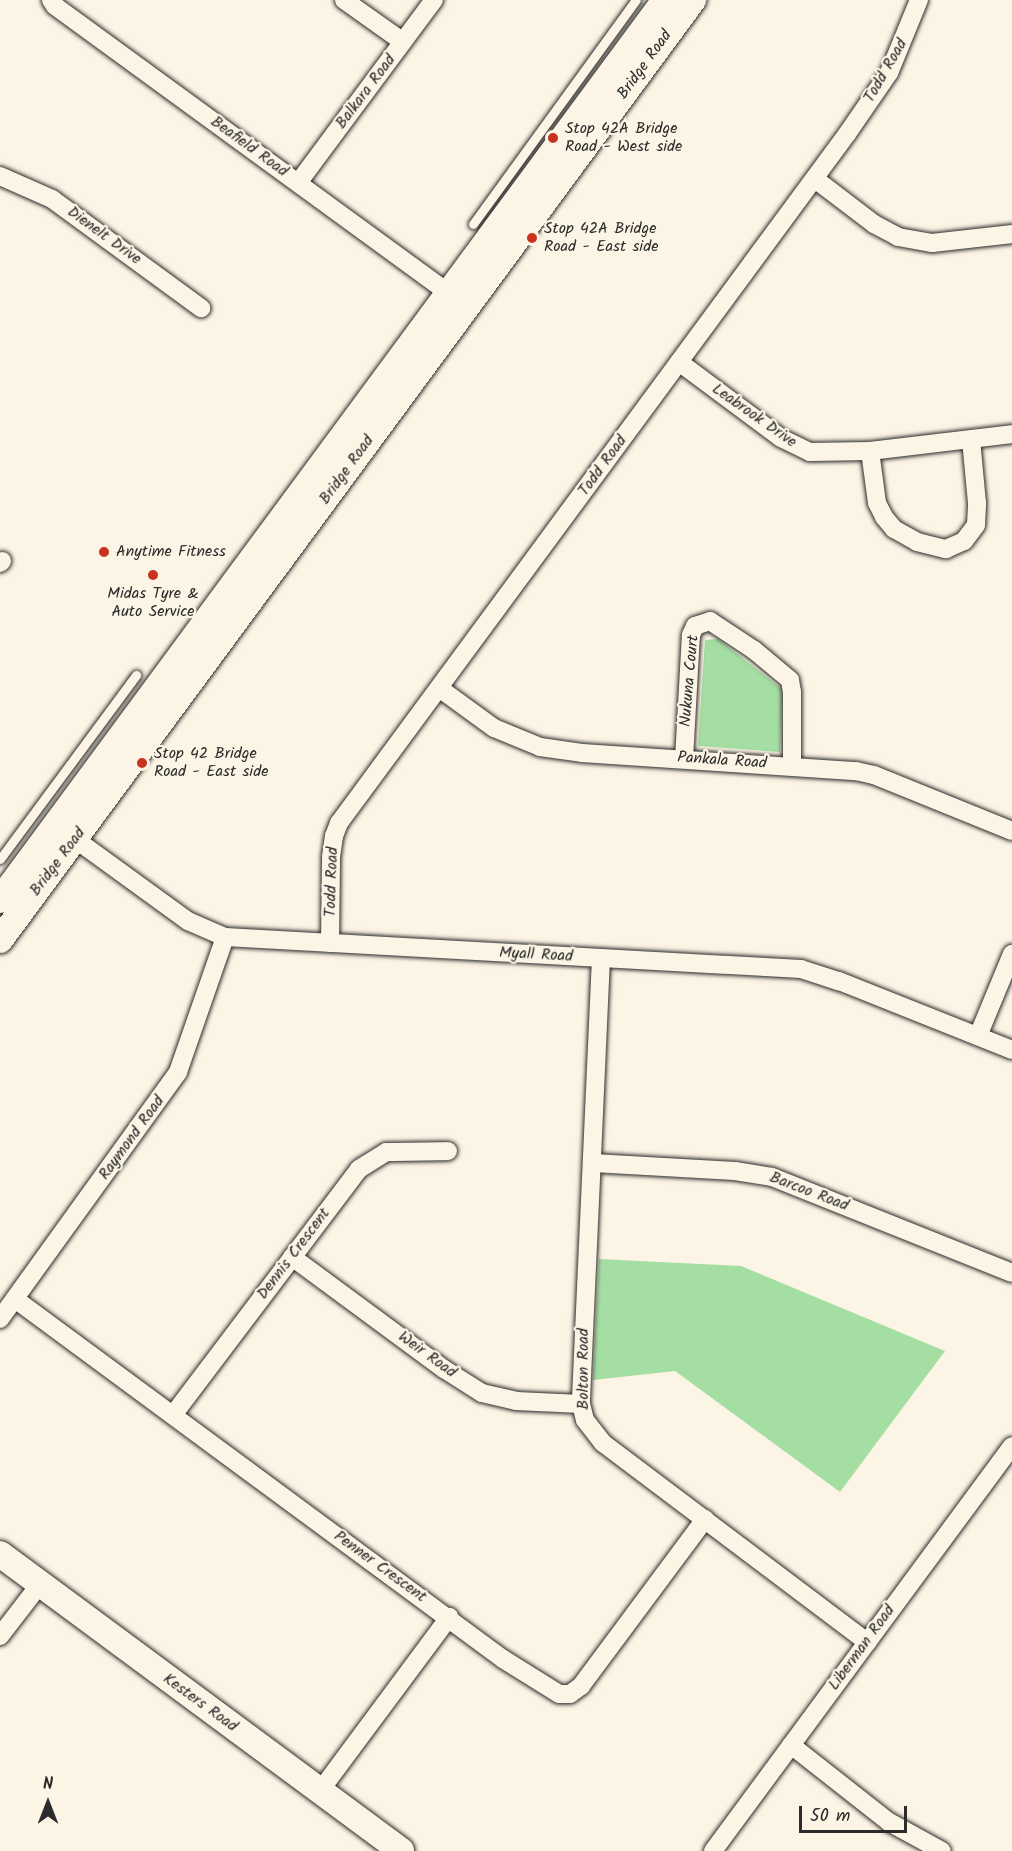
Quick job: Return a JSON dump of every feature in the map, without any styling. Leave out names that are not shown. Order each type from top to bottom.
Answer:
[{"type":"main road","name":"Bridge Road","points":[[458,300],[499,225],[665,0]]},
{"type":"main road","name":"Bridge Road","points":[[0,940],[65,832],[458,300],[693,0]]},
{"type":"main road","name":"Bridge Road","points":[[0,900],[65,832]]},
{"type":"main road","name":"Kesters Road","points":[[0,1554],[401,1851]]},
{"type":"street","name":"Beafield Road","points":[[51,0],[55,6],[458,300]]},
{"type":"street","points":[[344,0],[403,42]]},
{"type":"street","name":"Balkara Road","points":[[298,183],[434,0]]},
{"type":"street","name":"Todd Road","points":[[330,943],[331,870],[336,829],[378,768],[815,179],[889,73],[920,0]]},
{"type":"street","name":"Dienelt Drive","points":[[0,176],[52,199],[201,308]]},
{"type":"street","points":[[815,179],[874,224],[898,237],[932,243],[1012,234]]},
{"type":"street","name":"Leabrook Drive","points":[[679,362],[764,426],[803,450],[828,453],[870,451],[1012,434]]},
{"type":"street","points":[[870,451],[877,503],[884,517],[894,529],[917,542],[946,549],[964,542],[977,520],[971,439]]},
{"type":"street","name":"Nukuna Court","points":[[684,759],[691,635],[695,627],[710,621],[754,650],[790,680],[792,766]]},
{"type":"street","name":"Pankala Road","points":[[439,688],[494,728],[533,746],[582,753],[867,773],[1012,831]]},
{"type":"street","name":"Myall Road","points":[[65,832],[188,921],[225,937],[801,969],[839,981],[1012,1050]]},
{"type":"street","name":"Raymond Road","points":[[0,1319],[178,1072],[225,937]]},
{"type":"street","points":[[978,1036],[1012,954]]},
{"type":"street","name":"Bolton Road","points":[[602,958],[581,1404],[585,1420],[597,1437],[867,1642]]},
{"type":"street","name":"Dennis Crescent","points":[[174,1415],[351,1179],[373,1158],[392,1151],[448,1151]]},
{"type":"street","name":"Barcoo Road","points":[[593,1163],[762,1174],[1012,1273]]},
{"type":"street","name":"Weir Road","points":[[291,1257],[444,1369],[482,1393],[516,1401],[581,1404]]},
{"type":"street","name":"Penner Crescent","points":[[15,1299],[549,1690],[559,1694],[570,1694],[581,1686],[705,1519]]},
{"type":"street","name":"Liberman Road","points":[[713,1851],[1012,1446]]},
{"type":"street","points":[[0,1636],[40,1584]]},
{"type":"street","points":[[320,1791],[449,1617]]},
{"type":"street","points":[[791,1745],[889,1822],[942,1851]]},
{"type":"lane","points":[[472,224],[636,0]]},
{"type":"lane","points":[[492,199],[499,225]]},
{"type":"lane","points":[[0,859],[136,675]]},
{"type":"green space","points":[[718,639],[782,689],[780,752],[698,746],[705,640]]},
{"type":"green space","points":[[599,1259],[741,1266],[945,1351],[840,1492],[675,1371],[593,1380]]},
{"type":"place","name":"Stop 42A Bridge Road - West side","points":[[553,138]]},
{"type":"place","name":"Stop 42A Bridge Road - East side","points":[[532,238]]},
{"type":"place","name":"Anytime Fitness","points":[[104,552]]},
{"type":"place","name":"Midas Tyre & Auto Service","points":[[153,575]]},
{"type":"place","name":"Stop 42 Bridge Road - East side","points":[[142,763]]}]
